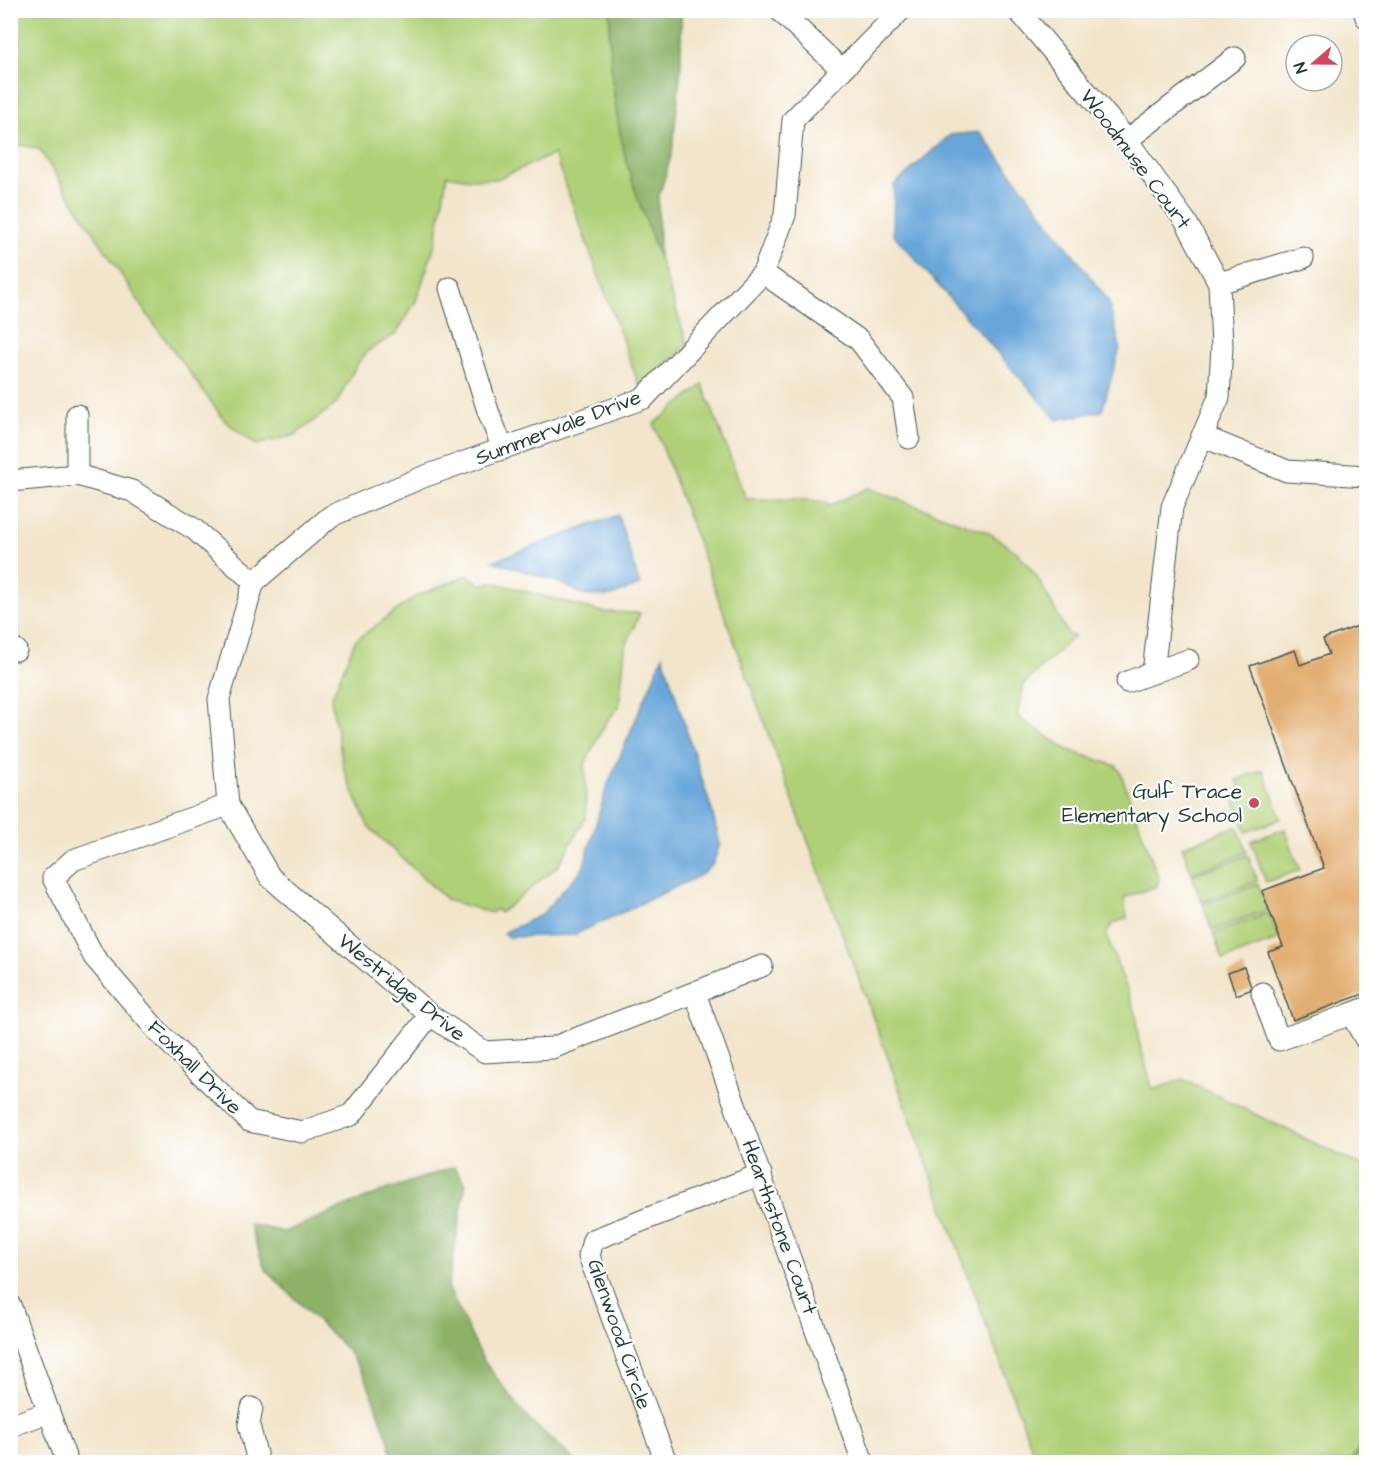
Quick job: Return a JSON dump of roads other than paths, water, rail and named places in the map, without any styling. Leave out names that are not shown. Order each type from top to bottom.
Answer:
[{"type":"street","name":"Summervale Drive","points":[[254,582],[331,516],[423,477],[644,398],[763,273],[784,215],[793,120],[901,10]]},
{"type":"street","name":"Woodmuse Court","points":[[1018,10],[1127,140],[1186,222],[1219,283],[1222,346],[1219,397],[1172,507],[1153,673]]},
{"type":"street","points":[[1364,10],[1366,17]]},
{"type":"street","points":[[780,11],[842,70]]},
{"type":"street","points":[[1127,140],[1236,58]]},
{"type":"street","points":[[1219,283],[1303,258]]},
{"type":"street","points":[[763,273],[859,340],[903,398],[909,438]]},
{"type":"street","points":[[450,288],[488,411],[503,448]]},
{"type":"street","points":[[77,475],[78,415]]},
{"type":"street","points":[[1202,436],[1287,471],[1366,476]]},
{"type":"street","points":[[10,481],[77,475],[132,491],[194,529],[254,582],[219,699],[228,805]]},
{"type":"street","points":[[1128,682],[1188,660]]},
{"type":"street","name":"Foxhall Drive","points":[[228,805],[73,860],[53,879],[94,957],[160,1034],[249,1121],[302,1132],[351,1115],[430,1015]]},
{"type":"street","name":"Westridge Drive","points":[[228,805],[270,877],[430,1015],[484,1052],[552,1048],[762,966]]},
{"type":"street","name":"Hearthstone Court","points":[[695,993],[863,1462]]},
{"type":"street","points":[[1262,993],[1279,1040],[1359,1011],[1366,1040]]},
{"type":"street","name":"Glenwood Circle","points":[[666,1462],[589,1257],[593,1240],[761,1174]]},
{"type":"street","points":[[10,1305],[67,1462]]},
{"type":"street","points":[[252,1408],[249,1425],[258,1462]]},
{"type":"street","points":[[10,1426],[49,1413]]},
{"type":"water","points":[[980,132],[1108,300],[1120,347],[1102,411],[1057,420],[893,234],[894,185],[950,135]]},
{"type":"water","points":[[618,515],[640,585],[611,596],[586,596],[558,582],[493,561]]},
{"type":"water","points":[[663,656],[712,811],[720,844],[713,864],[701,875],[574,935],[509,937],[503,933],[541,915],[583,868],[606,789]]},
{"type":"place","name":"Gulf Trace Elementary School","points":[[1254,803]]}]
